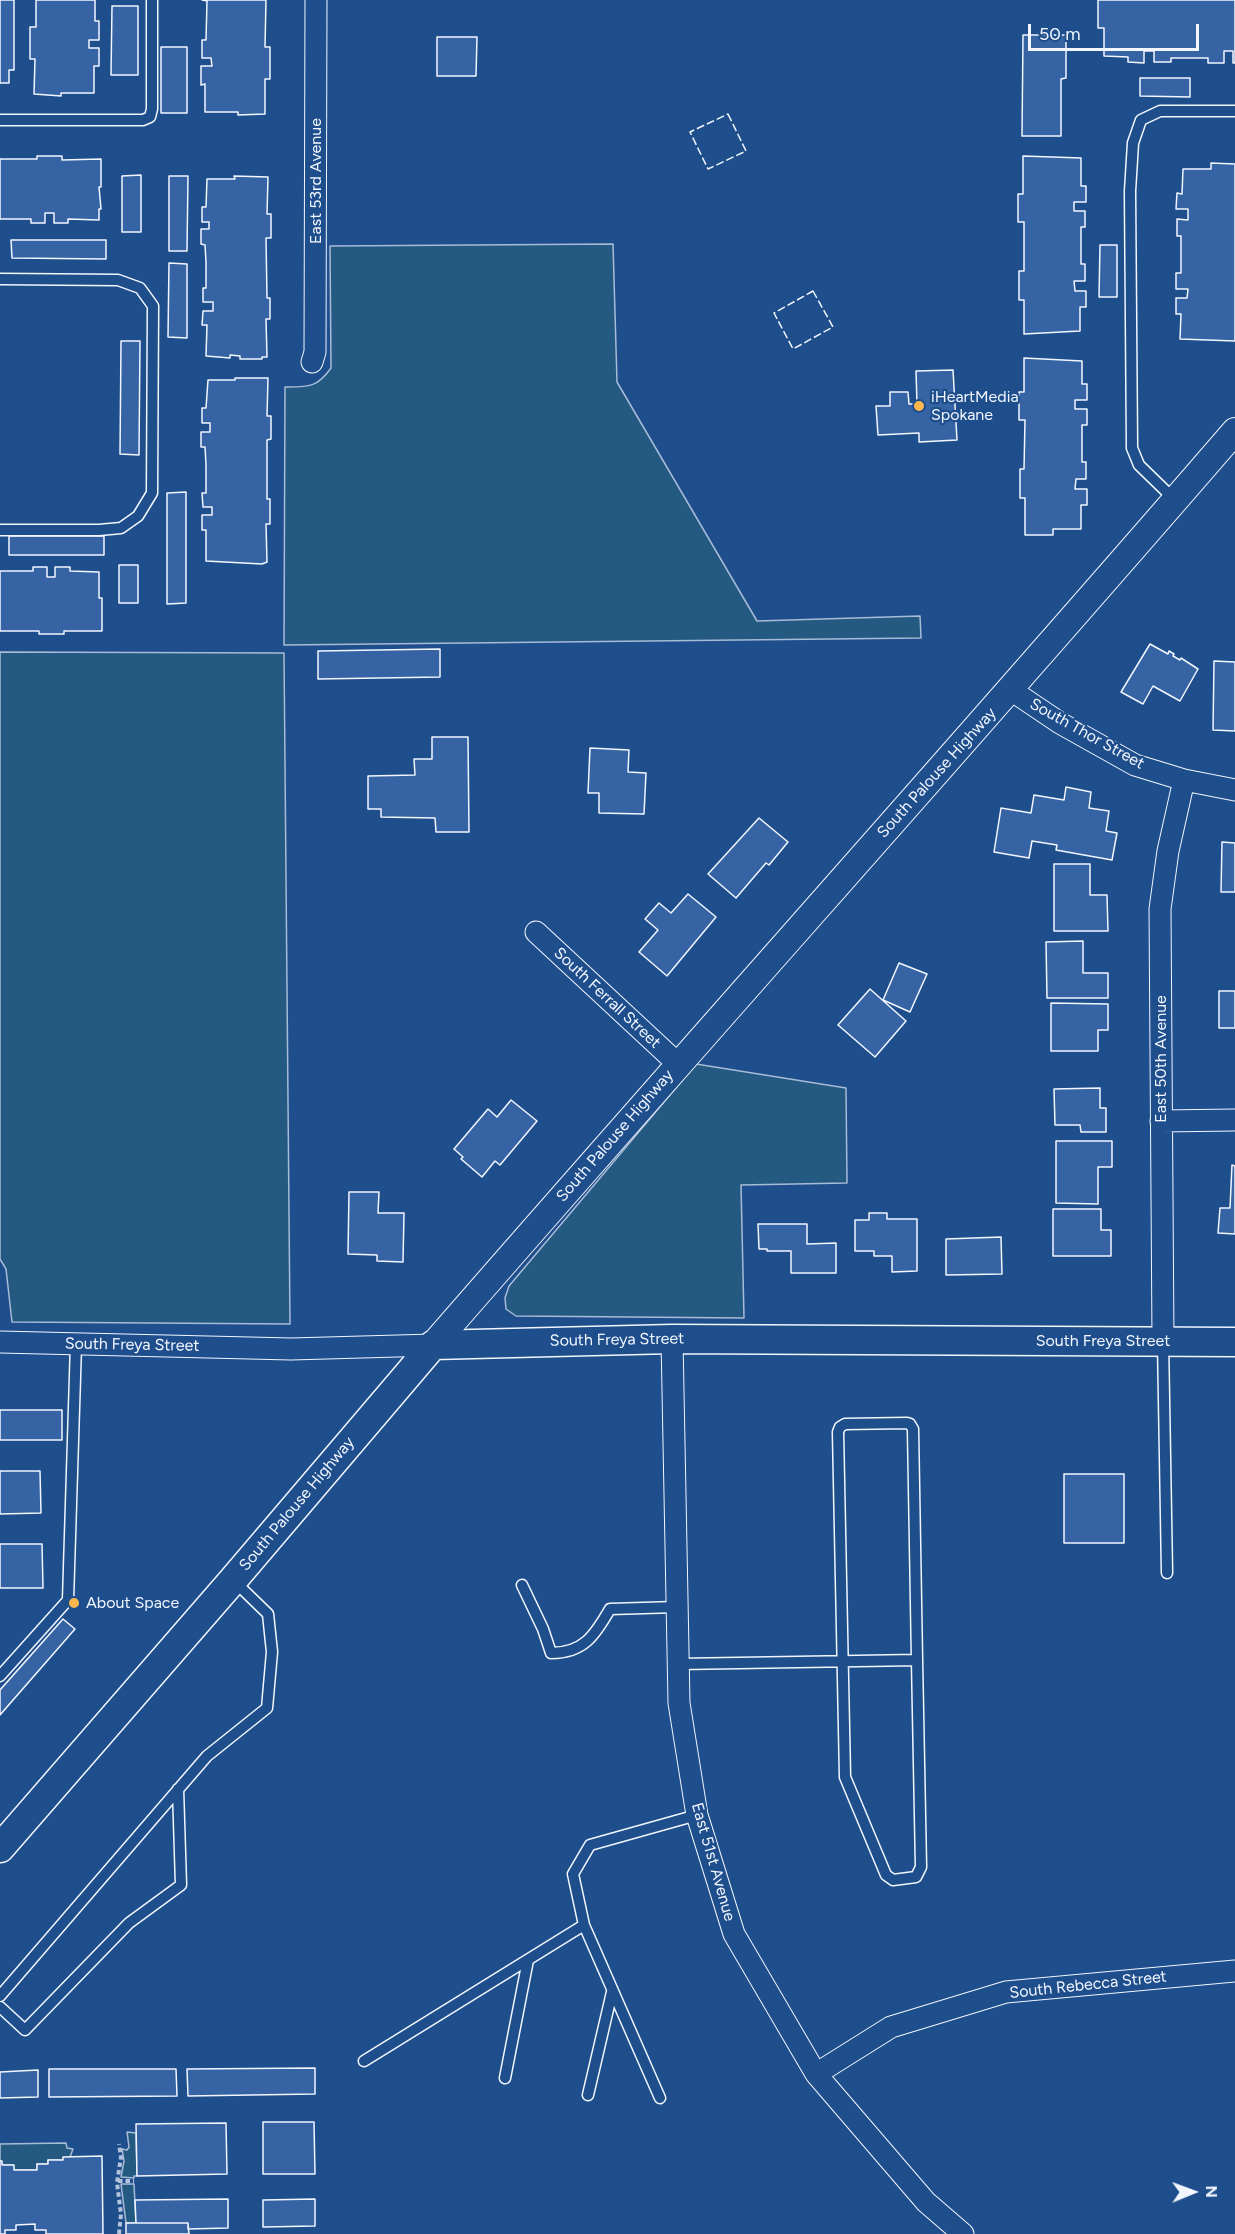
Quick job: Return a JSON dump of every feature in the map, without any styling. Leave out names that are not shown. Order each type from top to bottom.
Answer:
[{"type":"main road","name":"South Freya Street","points":[[433,1345],[672,1338],[1235,1342]]},
{"type":"main road","name":"South Palouse Highway","points":[[0,1848],[433,1345]]},
{"type":"street","name":"East 53rd Avenue","points":[[312,362],[315,352],[316,0]]},
{"type":"street","name":"South Palouse Highway","points":[[433,1345],[678,1064],[1011,690],[1235,431]]},
{"type":"street","name":"South Thor Street","points":[[1011,690],[1060,723],[1136,765],[1185,780],[1235,790]]},
{"type":"street","name":"East 50th Avenue","points":[[1163,1341],[1160,909],[1168,851],[1185,780]]},
{"type":"street","name":"South Ferrall Street","points":[[536,932],[678,1064]]},
{"type":"street","points":[[1161,1121],[1235,1120]]},
{"type":"street","name":"East 51st Avenue","points":[[672,1338],[679,1702],[697,1815],[734,1934],[816,2074],[926,2202],[963,2234]]},
{"type":"street","name":"South Freya Street","points":[[0,1342],[291,1349],[433,1345]]},
{"type":"street","name":"South Rebecca Street","points":[[816,2074],[891,2027],[1006,1992],[1235,1971]]},
{"type":"lane","points":[[0,120],[143,120],[150,117],[152,109],[152,0]]},
{"type":"lane","points":[[1175,500],[1139,465],[1132,448],[1130,191],[1133,143],[1141,120],[1160,111],[1235,111]]},
{"type":"lane","points":[[0,279],[118,280],[140,288],[153,306],[152,493],[138,516],[121,528],[0,530]]},
{"type":"lane","points":[[1163,1341],[1167,1573]]},
{"type":"lane","points":[[0,1676],[68,1600],[76,1344]]},
{"type":"lane","points":[[907,1423],[913,1429],[917,1660],[921,1867],[916,1877],[892,1880],[886,1875],[845,1777],[838,1432],[845,1424],[907,1423]]},
{"type":"lane","points":[[0,1996],[207,1756],[267,1708],[272,1652],[268,1614],[233,1580]]},
{"type":"lane","points":[[522,1585],[543,1629],[551,1653],[561,1653],[586,1644],[610,1609],[677,1607]]},
{"type":"lane","points":[[679,1664],[917,1660]]},
{"type":"lane","points":[[0,2007],[25,2030],[129,1923],[180,1885],[178,1789]]},
{"type":"lane","points":[[660,2098],[584,1925],[573,1874],[590,1845],[697,1815]]},
{"type":"lane","points":[[364,2061],[584,1925]]},
{"type":"lane","points":[[505,2079],[528,1960]]},
{"type":"lane","points":[[588,2095],[612,1991]]},
{"type":"path","points":[[119,2144],[121,2157],[118,2181],[121,2214],[119,2234]]},
{"type":"path","points":[[118,2181],[134,2181]]},
{"type":"shaded area","points":[[613,244],[617,382],[757,621],[920,616],[921,638],[284,645],[285,387],[300,387],[316,383],[331,368],[330,246]]},
{"type":"shaded area","points":[[0,652],[284,653],[290,1324],[12,1322],[6,1269],[0,1259]]},
{"type":"shaded area","points":[[696,1064],[846,1088],[847,1183],[741,1185],[744,1318],[516,1316],[506,1309],[505,1298],[509,1286]]},
{"type":"shaded area","points":[[127,2132],[136,2133],[137,2176],[134,2178],[121,2177],[124,2161],[122,2149],[127,2150],[129,2147]]},
{"type":"shaded area","points":[[66,2143],[67,2148],[73,2149],[70,2157],[63,2160],[48,2160],[48,2164],[37,2164],[37,2170],[14,2170],[13,2165],[2,2165],[0,2161],[0,2144]]},
{"type":"shaded area","points":[[121,2184],[134,2184],[136,2223],[126,2223]]},
{"type":"building","points":[[0,0],[14,0],[14,70],[9,70],[9,83],[0,83]]},
{"type":"building","points":[[36,0],[95,0],[95,21],[99,21],[99,40],[89,40],[89,48],[99,48],[99,66],[94,66],[94,93],[61,93],[61,96],[34,94],[35,59],[30,59],[30,27],[36,27]]},
{"type":"building","points":[[202,0],[266,0],[265,47],[270,47],[270,79],[265,79],[265,114],[238,115],[238,112],[205,112],[205,84],[201,85],[201,66],[212,66],[211,58],[202,58],[202,40],[206,40],[207,1]]},
{"type":"building","points":[[1098,0],[1235,0],[1235,63],[1233,63],[1233,51],[1224,51],[1224,63],[1208,63],[1208,58],[1171,58],[1171,62],[1154,62],[1154,51],[1144,51],[1144,63],[1128,62],[1128,57],[1104,56],[1104,28],[1098,28]]},
{"type":"building","points":[[112,6],[138,6],[138,75],[111,75]]},
{"type":"building","points":[[1023,35],[1066,35],[1066,78],[1061,79],[1061,136],[1022,136]]},
{"type":"building","points":[[437,37],[477,37],[476,76],[437,76]]},
{"type":"building","points":[[161,47],[187,47],[187,113],[161,113]]},
{"type":"building","points":[[1140,78],[1190,78],[1190,97],[1140,96]]},
{"type":"building","points":[[37,156],[62,156],[62,160],[101,159],[99,220],[68,219],[68,223],[54,223],[54,213],[45,213],[45,223],[31,223],[31,219],[0,219],[0,159],[37,159]]},
{"type":"building","points":[[1023,156],[1081,158],[1081,186],[1086,186],[1086,202],[1074,202],[1074,211],[1085,211],[1085,227],[1081,227],[1081,264],[1085,264],[1085,281],[1074,281],[1075,291],[1086,291],[1086,307],[1080,307],[1080,331],[1024,334],[1024,300],[1019,300],[1019,271],[1024,271],[1024,222],[1018,222],[1018,194],[1023,194]]},
{"type":"building","points":[[1211,163],[1235,164],[1235,341],[1180,339],[1181,314],[1176,314],[1176,298],[1187,298],[1188,289],[1176,289],[1176,273],[1181,273],[1181,236],[1177,236],[1177,219],[1188,220],[1188,209],[1176,209],[1177,193],[1182,194],[1183,169],[1211,169]]},
{"type":"building","points":[[141,175],[141,232],[122,232],[122,176]]},
{"type":"building","points":[[169,176],[188,176],[187,251],[169,251]]},
{"type":"building","points":[[234,176],[268,177],[267,214],[271,214],[271,238],[266,238],[267,298],[270,298],[270,319],[266,319],[267,357],[262,357],[262,359],[240,359],[240,356],[230,355],[230,358],[206,356],[207,325],[202,325],[203,311],[213,311],[213,302],[203,302],[203,288],[206,288],[206,262],[205,245],[201,244],[201,229],[209,229],[209,222],[202,222],[202,207],[206,207],[207,179],[235,179]]},
{"type":"building","points":[[11,240],[106,240],[106,259],[12,258]]},
{"type":"building","points":[[1100,245],[1117,245],[1117,297],[1099,297]]},
{"type":"building","points":[[169,263],[187,264],[187,338],[168,337]]},
{"type":"building","points":[[121,341],[140,341],[139,455],[120,454]]},
{"type":"building","points":[[1024,358],[1082,361],[1082,384],[1087,384],[1087,400],[1075,400],[1075,409],[1087,409],[1087,425],[1082,425],[1082,462],[1086,462],[1086,479],[1076,479],[1075,489],[1087,489],[1087,505],[1081,505],[1081,529],[1053,529],[1053,535],[1025,535],[1025,498],[1020,498],[1020,469],[1024,469],[1025,420],[1019,420],[1019,392],[1024,392]]},
{"type":"building","name":"iHeartMedia Spokane","points":[[953,370],[957,440],[919,442],[919,433],[878,435],[876,406],[890,406],[890,392],[908,392],[909,404],[917,404],[916,371]]},
{"type":"building","points":[[235,378],[268,378],[267,416],[271,416],[271,439],[267,440],[267,499],[270,499],[270,524],[266,524],[267,562],[262,564],[206,561],[206,530],[202,530],[202,515],[212,515],[212,507],[203,507],[202,493],[206,493],[206,465],[205,447],[201,447],[201,432],[210,432],[210,423],[202,423],[202,408],[206,408],[208,380],[235,380]]},
{"type":"building","points":[[186,492],[186,603],[167,604],[167,493]]},
{"type":"building","points":[[9,536],[104,536],[104,555],[9,555]]},
{"type":"building","points":[[119,565],[138,565],[138,603],[119,603]]},
{"type":"building","points":[[33,567],[47,567],[47,577],[55,577],[55,567],[70,567],[70,571],[99,572],[102,631],[64,631],[64,634],[39,634],[39,631],[0,631],[0,571],[33,571]]},
{"type":"building","points":[[1150,644],[1168,654],[1169,651],[1174,654],[1173,656],[1180,660],[1181,658],[1198,669],[1180,701],[1153,686],[1143,704],[1121,692]]},
{"type":"building","points":[[440,649],[440,677],[318,679],[318,651]]},
{"type":"building","points":[[1214,661],[1235,662],[1235,731],[1213,730]]},
{"type":"building","points":[[432,737],[468,737],[469,832],[436,832],[435,818],[381,817],[381,809],[368,809],[368,776],[415,775],[414,759],[432,759]]},
{"type":"building","points":[[590,748],[629,750],[628,772],[646,773],[644,814],[599,813],[599,793],[588,793]]},
{"type":"building","points":[[1066,787],[1091,792],[1089,808],[1109,811],[1106,831],[1117,833],[1112,860],[1056,850],[1057,845],[1032,841],[1029,858],[994,852],[1001,808],[1031,813],[1034,795],[1064,800]]},
{"type":"building","points":[[759,818],[788,842],[769,865],[766,863],[736,898],[708,874]]},
{"type":"building","points":[[1222,842],[1235,843],[1235,892],[1221,892]]},
{"type":"building","points":[[1054,864],[1090,864],[1090,895],[1107,895],[1108,931],[1054,931]]},
{"type":"building","points":[[688,894],[716,917],[667,976],[639,952],[658,930],[645,919],[659,903],[671,913]]},
{"type":"building","points":[[1083,941],[1083,973],[1108,973],[1108,998],[1047,998],[1046,942]]},
{"type":"building","points":[[899,963],[927,974],[910,1012],[883,1000]]},
{"type":"building","points":[[870,989],[906,1021],[875,1057],[838,1025]]},
{"type":"building","points":[[1219,991],[1235,991],[1235,1028],[1219,1028]]},
{"type":"building","points":[[1051,1003],[1108,1004],[1108,1030],[1098,1030],[1098,1051],[1051,1051]]},
{"type":"building","points":[[1100,1088],[1100,1108],[1106,1108],[1106,1132],[1081,1132],[1080,1125],[1055,1125],[1054,1089]]},
{"type":"building","points":[[511,1100],[537,1121],[500,1165],[495,1161],[482,1177],[461,1159],[463,1157],[454,1149],[488,1109],[497,1117]]},
{"type":"building","points":[[1056,1141],[1112,1141],[1112,1167],[1098,1167],[1098,1204],[1056,1203]]},
{"type":"building","points":[[1232,1165],[1235,1166],[1235,1234],[1218,1233],[1220,1208],[1230,1208]]},
{"type":"building","points":[[349,1192],[379,1192],[378,1213],[404,1213],[403,1262],[377,1261],[377,1255],[348,1254]]},
{"type":"building","points":[[1053,1209],[1101,1209],[1101,1230],[1111,1230],[1111,1256],[1053,1256]]},
{"type":"building","points":[[869,1213],[887,1213],[887,1219],[917,1219],[917,1271],[892,1272],[892,1256],[874,1256],[874,1251],[855,1251],[855,1220],[869,1220]]},
{"type":"building","points":[[758,1224],[807,1224],[807,1244],[836,1243],[836,1273],[791,1273],[791,1251],[759,1249]]},
{"type":"building","points":[[1001,1237],[1002,1274],[946,1275],[946,1239]]},
{"type":"building","points":[[0,1410],[62,1410],[62,1440],[0,1440]]},
{"type":"building","points":[[0,1471],[40,1471],[41,1513],[0,1514]]},
{"type":"building","points":[[1064,1474],[1124,1474],[1124,1543],[1064,1543]]},
{"type":"building","points":[[0,1544],[42,1544],[43,1588],[0,1588]]},
{"type":"building","points":[[63,1619],[75,1629],[0,1715],[0,1690]]},
{"type":"building","points":[[315,2068],[315,2094],[188,2096],[187,2069]]},
{"type":"building","points":[[49,2069],[176,2069],[177,2096],[49,2097]]},
{"type":"building","points":[[38,2070],[38,2097],[0,2098],[0,2072]]},
{"type":"building","points":[[263,2122],[314,2122],[315,2174],[263,2174]]},
{"type":"building","points":[[226,2123],[227,2174],[137,2176],[136,2124]]},
{"type":"building","points":[[102,2156],[103,2234],[46,2234],[46,2230],[35,2230],[35,2224],[16,2225],[16,2230],[5,2230],[5,2234],[0,2234],[0,2161],[2,2165],[14,2165],[14,2170],[37,2170],[37,2164],[48,2164],[48,2160],[63,2160],[63,2157]]},
{"type":"building","points":[[228,2199],[228,2228],[188,2229],[188,2223],[136,2223],[135,2200]]},
{"type":"building","points":[[315,2199],[315,2226],[263,2227],[263,2200]]},
{"type":"building","points":[[126,2223],[188,2223],[189,2234],[126,2234]]},
{"type":"fence","points":[[728,114],[746,151],[708,169],[690,132],[728,114]]},
{"type":"fence","points":[[813,291],[833,327],[793,349],[774,313],[813,291]]},
{"type":"place","name":"iHeartMedia Spokane","points":[[919,406]]},
{"type":"place","name":"About Space","points":[[74,1603]]}]
